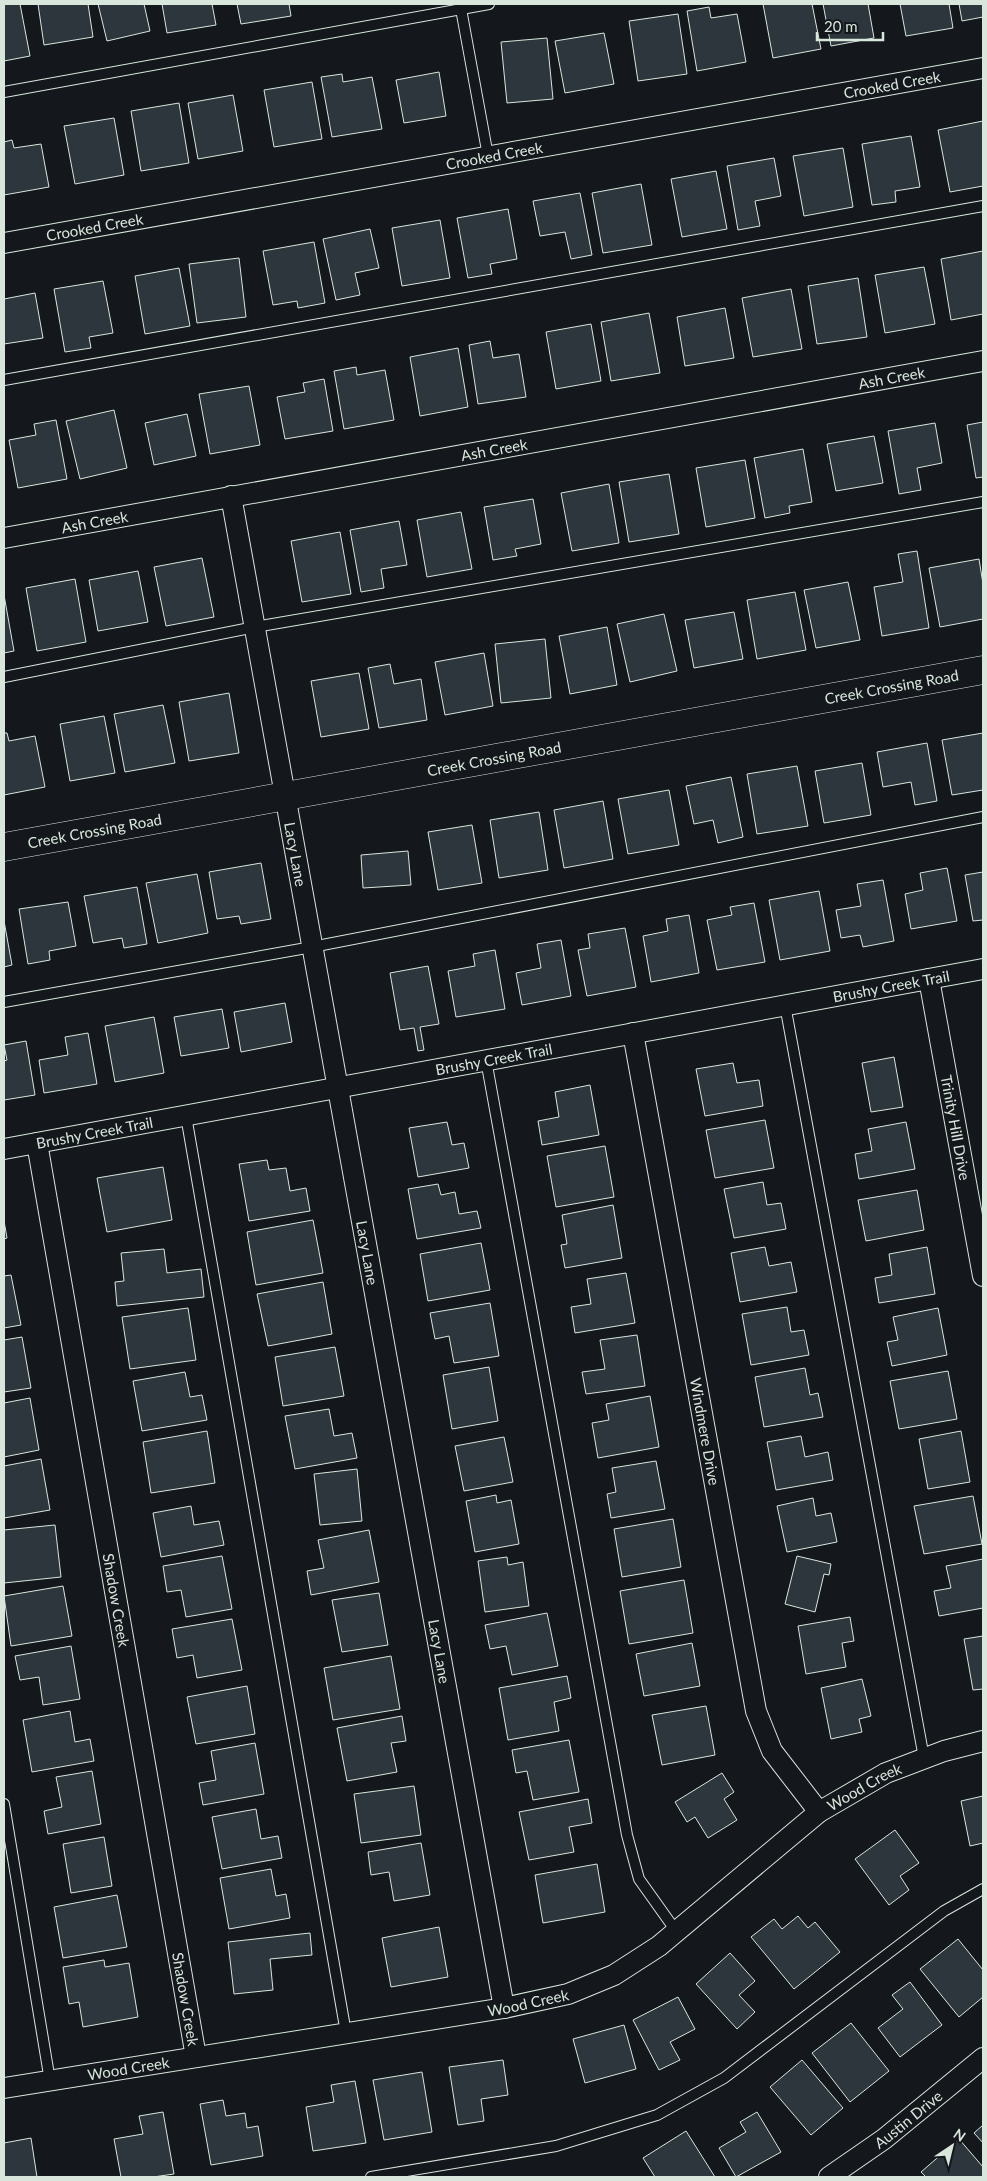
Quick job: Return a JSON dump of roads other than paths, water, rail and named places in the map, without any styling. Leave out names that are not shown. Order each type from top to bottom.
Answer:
[{"type":"street","name":"Crooked Creek","points":[[4,243],[983,68]]},
{"type":"street","name":"Ash Creek","points":[[4,538],[983,362]]},
{"type":"street","name":"Lacy Lane","points":[[232,496],[504,2008]]},
{"type":"street","name":"Creek Crossing Road","points":[[4,847],[285,798],[983,670]]},
{"type":"street","name":"Brushy Creek Trail","points":[[4,1149],[983,969]]},
{"type":"street","name":"Trinity Hill Drive","points":[[929,979],[983,1276]]},
{"type":"street","name":"Windmere Drive","points":[[633,1032],[756,1711],[772,1751],[819,1812]]},
{"type":"street","name":"Shadow Creek","points":[[37,1143],[196,2057]]},
{"type":"street","name":"Wood Creek","points":[[4,2088],[504,2008],[568,1994],[614,1975],[659,1946],[819,1812],[886,1773],[924,1758],[983,1741]]},
{"type":"street","name":"Austin Drive","points":[[829,2177],[884,2139],[983,2058]]},
{"type":"lane","points":[[4,92],[489,4]]},
{"type":"lane","points":[[460,9],[488,156]]},
{"type":"lane","points":[[4,380],[983,206]]},
{"type":"lane","points":[[4,677],[255,627],[983,502]]},
{"type":"lane","points":[[4,1002],[312,947],[983,817]]},
{"type":"lane","points":[[785,1005],[924,1758]]},
{"type":"lane","points":[[486,1060],[627,1835],[639,1879],[676,1931]]},
{"type":"lane","points":[[186,1116],[346,2033]]},
{"type":"lane","points":[[4,1804],[50,2081]]},
{"type":"lane","points":[[371,2177],[411,2174],[556,2146],[658,2116],[724,2078],[944,1911],[983,1889]]}]
